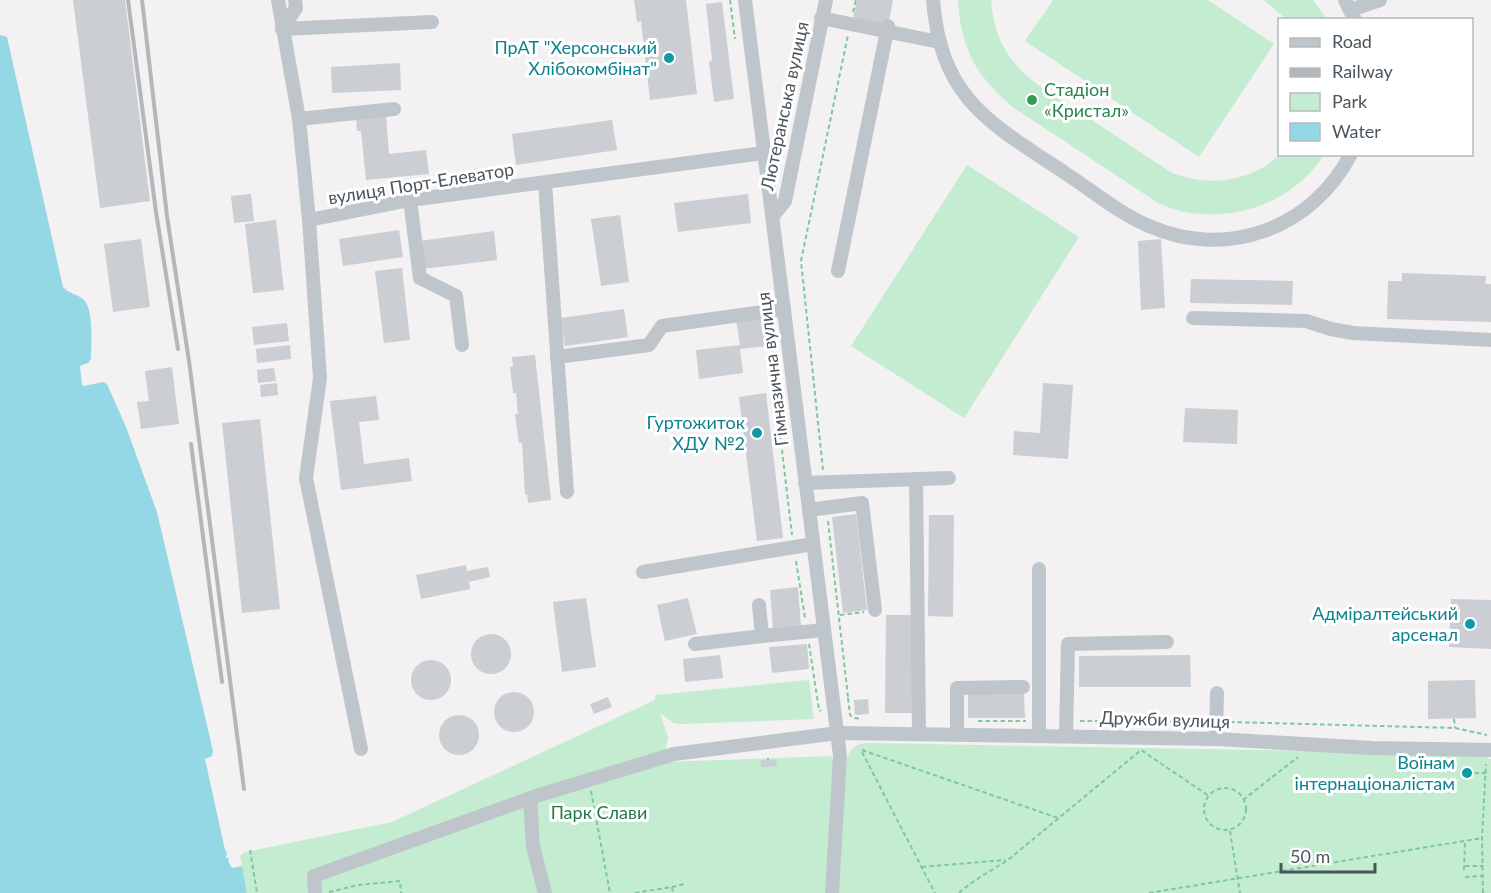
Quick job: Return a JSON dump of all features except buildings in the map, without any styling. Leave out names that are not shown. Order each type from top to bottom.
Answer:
[{"type":"street","name":"вулиця Порт-Елеватор","points":[[278,0],[299,118],[309,220],[410,200],[763,153]]},
{"type":"street","points":[[282,29],[296,8],[295,0]]},
{"type":"street","name":"Гімназична вулиця","points":[[744,0],[773,216],[777,310],[809,510],[838,733],[840,756],[832,893]]},
{"type":"street","name":"Лютеранська вулиця","points":[[773,216],[785,201],[826,0]]},
{"type":"street","points":[[933,0],[936,30],[942,55],[956,83],[975,108],[999,128],[1148,226],[1177,236],[1210,240],[1243,237],[1271,229],[1298,215],[1321,197],[1343,171],[1350,156]]},
{"type":"street","points":[[1350,10],[1380,0]]},
{"type":"street","points":[[821,18],[850,25],[887,29],[939,42]]},
{"type":"street","points":[[282,29],[432,22]]},
{"type":"street","points":[[838,271],[887,29]]},
{"type":"street","points":[[299,118],[394,109]]},
{"type":"street","points":[[545,183],[567,492]]},
{"type":"street","points":[[410,200],[420,278],[456,296],[462,345]]},
{"type":"street","points":[[309,220],[320,378],[306,478],[361,749]]},
{"type":"street","points":[[557,357],[649,345],[662,326],[777,310]]},
{"type":"street","points":[[1193,318],[1305,321],[1353,333],[1491,340]]},
{"type":"street","points":[[805,483],[949,478]]},
{"type":"street","points":[[916,479],[919,734]]},
{"type":"street","points":[[809,510],[862,503],[875,610]]},
{"type":"street","points":[[643,572],[813,544]]},
{"type":"street","points":[[1039,568],[1039,735]]},
{"type":"street","points":[[759,605],[762,636]]},
{"type":"street","points":[[695,644],[824,630]]},
{"type":"street","points":[[1066,735],[1068,644],[1167,642]]},
{"type":"street","points":[[957,727],[957,688],[1023,687]]},
{"type":"street","points":[[1216,739],[1217,693]]},
{"type":"street","name":"Дружби вулиця","points":[[315,893],[314,876],[530,798],[674,754],[838,733],[919,734],[957,727],[1039,735],[1216,739],[1489,755]]},
{"type":"street","points":[[530,798],[533,846],[545,893]]},
{"type":"path","points":[[730,0],[736,44]]},
{"type":"path","points":[[801,261],[856,0]]},
{"type":"path","points":[[777,310],[767,318],[794,548],[819,710],[824,713]]},
{"type":"path","points":[[839,615],[875,610]]},
{"type":"path","points":[[818,703],[848,697],[850,715],[864,720],[865,732]]},
{"type":"path","points":[[1454,718],[1455,728]]},
{"type":"path","points":[[957,727],[1039,720]]},
{"type":"path","points":[[1067,720],[1455,728],[1487,735]]},
{"type":"path","points":[[935,893],[862,750],[1059,819]]},
{"type":"path","points":[[959,893],[971,882],[1008,860],[1141,750],[1209,796]]},
{"type":"path","points":[[1244,800],[1302,753]]},
{"type":"path","points":[[1483,893],[1482,838],[1489,755]]},
{"type":"path","points":[[1467,773],[1486,772]]},
{"type":"path","points":[[589,780],[610,893]]},
{"type":"path","points":[[1220,789],[1239,794],[1246,806],[1239,825],[1230,830],[1220,830],[1208,822],[1204,809],[1209,796],[1220,789]]},
{"type":"path","points":[[1230,830],[1240,893]]},
{"type":"path","points":[[1149,893],[1482,838]]},
{"type":"path","points":[[1465,840],[1464,868],[1483,866]]},
{"type":"path","points":[[250,850],[257,893]]},
{"type":"path","points":[[922,867],[1008,860]]},
{"type":"path","points":[[1465,877],[1483,876]]},
{"type":"path","points":[[326,893],[358,885],[400,881],[401,893]]},
{"type":"path","points":[[635,893],[684,884]]},
{"type":"path","points":[[672,886],[674,893]]},
{"type":"green space","name":"Стадіон «Кристал»","points":[[958,0],[991,0],[995,25],[1003,46],[1024,73],[1034,82],[1172,173],[1195,179],[1229,180],[1262,168],[1278,156],[1323,156],[1312,171],[1281,196],[1244,210],[1225,214],[1205,214],[1182,211],[1158,203],[1014,108],[1001,96],[980,73],[973,61],[967,48]]},
{"type":"green space","points":[[1053,0],[1208,0],[1274,44],[1199,157],[1025,41]]},
{"type":"green space","points":[[1264,0],[1313,0],[1326,18],[1285,18]]},
{"type":"green space","points":[[967,165],[1079,237],[964,418],[851,346]]},
{"type":"green space","name":"Парк Слави","points":[[809,680],[814,719],[681,724],[673,723],[660,713],[668,737],[663,762],[831,756],[833,760],[846,763],[854,747],[871,743],[1476,754],[1491,759],[1491,893],[247,893],[240,856],[245,852],[392,822],[655,700],[655,695]]},
{"type":"water","points":[[0,35],[7,37],[63,287],[84,300],[89,311],[91,359],[80,366],[82,385],[103,382],[107,384],[126,427],[157,512],[213,751],[212,756],[205,759],[227,852],[226,858],[229,858],[228,861],[232,868],[242,866],[247,893],[0,893]]},
{"type":"railway","points":[[128,0],[156,212],[178,349]]},
{"type":"railway","points":[[142,0],[167,216],[189,361],[244,789]]},
{"type":"railway","points":[[191,444],[222,682]]},
{"type":"place","name":"ПрАТ \"Херсонський Хлібокомбінат\"","points":[[669,58]]},
{"type":"place","name":"Стадіон «Кристал»","points":[[1032,100]]},
{"type":"place","name":"Гуртожиток ХДУ №2","points":[[757,433]]},
{"type":"place","name":"Адміралтейський арсенал","points":[[1470,624]]},
{"type":"place","name":"Воїнам інтернаціоналістам","points":[[1467,773]]}]
